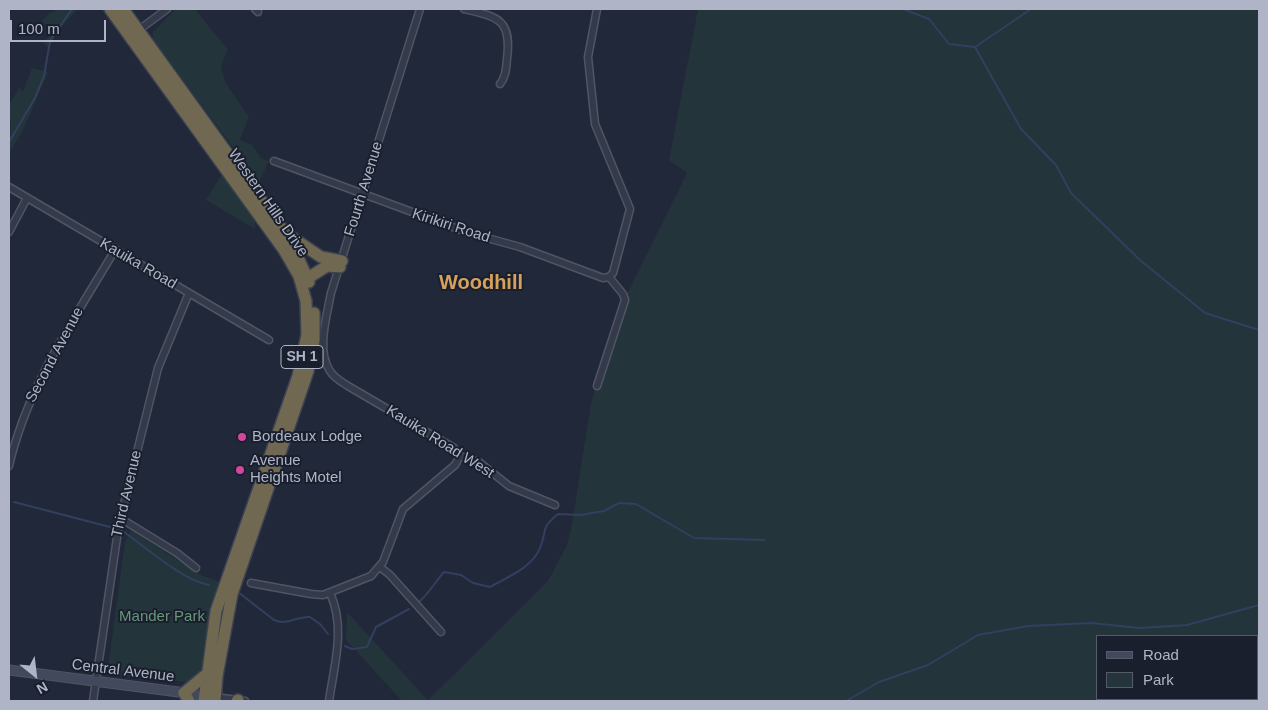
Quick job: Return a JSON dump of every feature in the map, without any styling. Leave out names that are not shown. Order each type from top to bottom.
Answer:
[{"type":"highway","name":"Western Hills Drive","points":[[110,9],[133,34],[191,113],[284,232],[298,254],[308,278],[314,307],[315,328],[311,360],[232,594],[210,699]]},
{"type":"highway","name":"Western Hills Drive","points":[[123,9],[133,34]]},
{"type":"highway","name":"Western Hills Drive","points":[[191,113],[292,263],[306,301],[308,318],[307,335],[298,376],[219,602],[208,673],[210,699]]},
{"type":"highway","points":[[284,232],[322,257],[341,264]]},
{"type":"highway","points":[[308,278],[327,266],[341,264]]},
{"type":"highway","points":[[186,697],[208,673]]},
{"type":"main road","name":"Central Avenue","points":[[9,670],[210,699]]},
{"type":"street","points":[[133,34],[167,9]]},
{"type":"street","name":"Fourth Avenue","points":[[329,371],[324,357],[325,329],[331,293],[420,9]]},
{"type":"street","points":[[464,9],[495,16],[508,32],[509,47],[505,76],[500,84]]},
{"type":"street","points":[[597,9],[588,57],[595,124],[630,209],[613,273],[609,277],[624,294],[624,302],[597,386]]},
{"type":"street","name":"Kirikiri Road","points":[[274,161],[469,233],[520,247],[603,278],[609,277]]},
{"type":"street","name":"Kauika Road","points":[[9,187],[269,340]]},
{"type":"street","points":[[9,232],[27,198]]},
{"type":"street","name":"Second Avenue","points":[[9,466],[19,428],[39,380],[115,250]]},
{"type":"street","name":"Third Avenue","points":[[93,701],[120,518],[158,368],[190,294]]},
{"type":"street","name":"Kauika Road West","points":[[329,371],[348,386],[454,448],[460,456],[479,462],[509,486],[555,505]]},
{"type":"street","points":[[250,583],[311,594],[330,593],[371,576],[380,567],[403,509],[455,465],[460,456]]},
{"type":"street","points":[[120,518],[177,553],[196,568]]},
{"type":"street","points":[[380,567],[390,575],[440,632]]},
{"type":"street","points":[[329,701],[339,631],[330,593]]},
{"type":"street","points":[[210,699],[240,701]]},
{"type":"green space","points":[[59,9],[78,9],[57,33],[50,49],[43,43],[50,35],[49,28],[42,21],[50,13]]},
{"type":"green space","points":[[176,9],[195,9],[228,50],[221,66],[225,82],[249,117],[240,140],[252,145],[261,158],[269,161],[259,182],[153,40],[153,32]]},
{"type":"green space","points":[[698,9],[1259,9],[1259,701],[402,701],[346,640],[347,612],[428,700],[548,581],[567,545],[591,403],[626,296],[687,173],[669,160]]},
{"type":"green space","points":[[32,68],[48,72],[24,128],[9,154],[11,122],[9,120],[9,105],[19,88],[23,91]]},
{"type":"green space","points":[[222,174],[255,219],[255,229],[206,200]]},
{"type":"green space","name":"Mander Park","points":[[131,530],[201,575],[220,582],[204,666],[195,679],[188,682],[107,675],[125,542]]},
{"type":"waterway","points":[[9,142],[35,98],[44,76],[50,41],[72,9]]},
{"type":"waterway","points":[[903,9],[929,19],[949,44],[975,47],[1031,9]]},
{"type":"waterway","points":[[975,47],[1021,129],[1056,165],[1071,193],[1140,260],[1205,313],[1259,330]]},
{"type":"waterway","points":[[14,502],[110,527]]},
{"type":"waterway","points":[[420,601],[444,572],[461,575],[473,583],[490,587],[531,561],[540,548],[548,523],[558,514],[581,515],[604,511],[619,503],[636,504],[694,538],[764,540]]},
{"type":"waterway","points":[[124,532],[176,570],[209,585]]},
{"type":"waterway","points":[[238,592],[274,620],[284,622],[310,617],[320,624],[328,634]]},
{"type":"waterway","points":[[846,701],[879,682],[928,665],[978,635],[1028,626],[1091,623],[1139,628],[1187,625],[1259,605]]},
{"type":"waterway","points":[[345,646],[352,649],[367,647],[376,627],[409,609]]},
{"type":"place","name":"Bordeaux Lodge","points":[[242,437]]},
{"type":"place","name":"Avenue Heights Motel","points":[[240,470]]},
{"type":"district","name":"Woodhill","points":[[481,283]]}]
